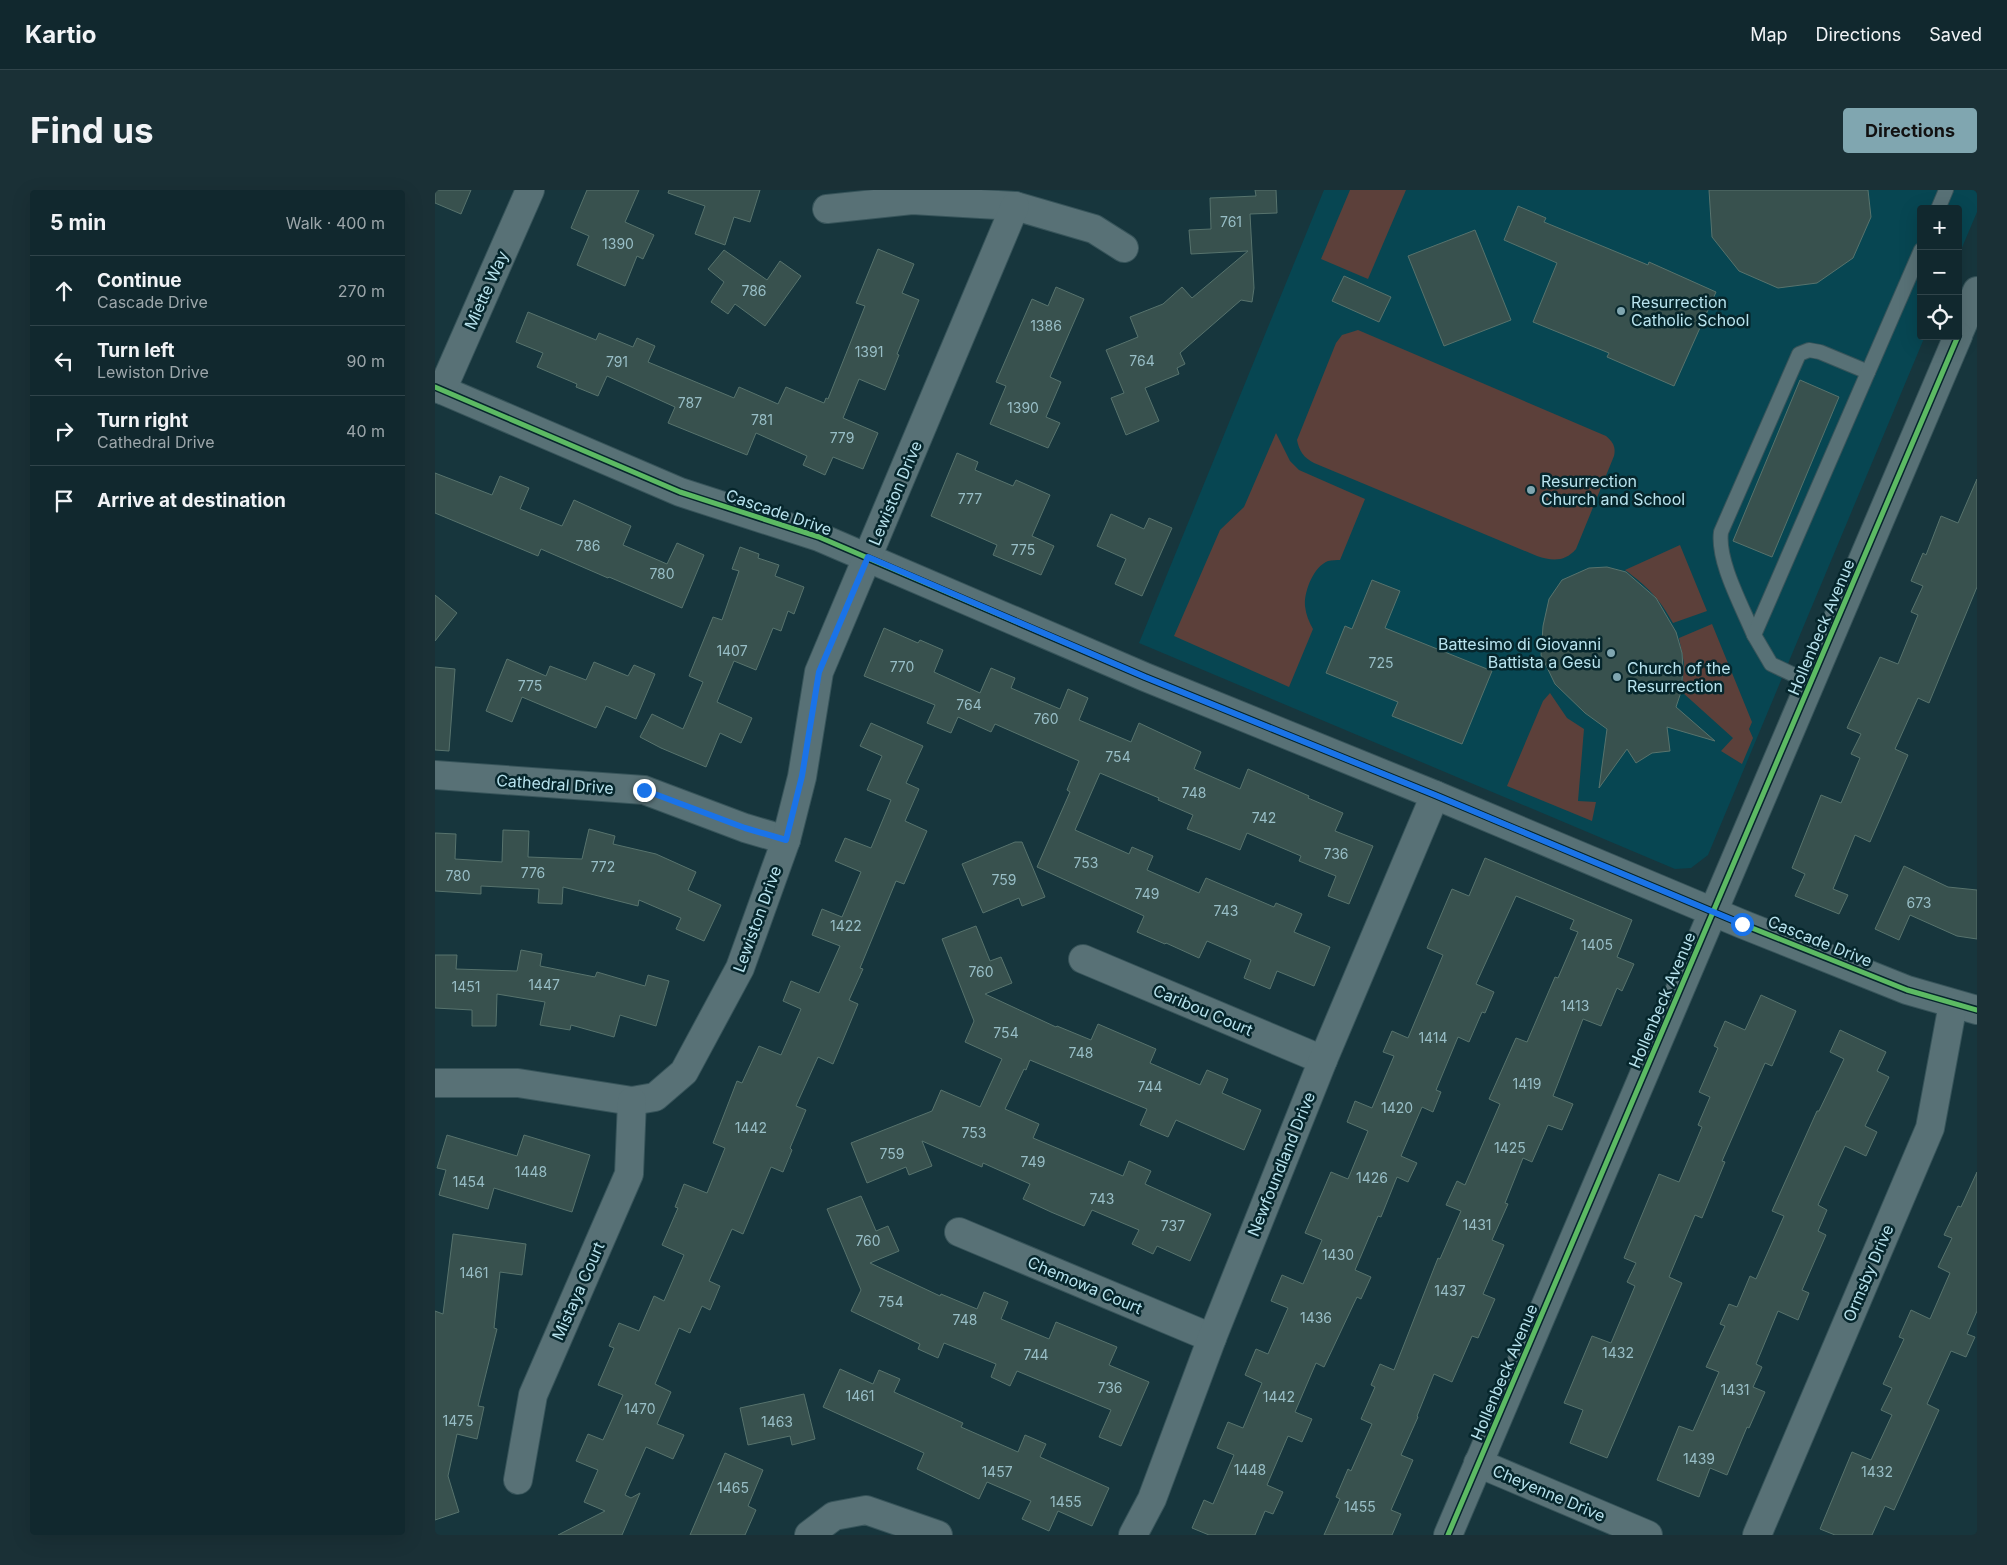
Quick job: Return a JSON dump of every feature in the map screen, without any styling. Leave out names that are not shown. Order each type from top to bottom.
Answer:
[{"type":"street","name":"Miette Way","points":[[439,388],[530,190]]},
{"type":"street","points":[[827,209],[912,200],[1015,206],[1094,229],[1124,248]]},
{"type":"street","name":"Lewiston Drive","points":[[435,1083],[517,1082],[632,1101],[655,1097],[684,1072],[740,968],[786,840],[802,776],[819,672],[1015,206]]},
{"type":"street","name":"Hollenbeck Avenue","points":[[1962,327],[1977,291]]},
{"type":"street","name":"Hollenbeck Avenue","points":[[1448,1535],[1956,340]]},
{"type":"street","name":"Cascade Drive","points":[[439,388],[680,492],[819,537],[868,557],[1145,677],[1435,795],[1713,912],[1907,990],[1965,1007]]},
{"type":"street","name":"Cathedral Drive","points":[[435,775],[644,790],[745,828],[786,840]]},
{"type":"street","name":"Newfoundland Drive","points":[[1133,1535],[1152,1499],[1211,1338],[1323,1060],[1435,795]]},
{"type":"street","name":"Caribou Court","points":[[1083,960],[1323,1060]]},
{"type":"street","name":"Ormsby Drive","points":[[1757,1535],[1930,1128],[1965,1007]]},
{"type":"street","name":"Mistaya Court","points":[[518,1480],[533,1394],[629,1174],[632,1101]]},
{"type":"street","name":"Chemowa Court","points":[[959,1232],[1211,1338]]},
{"type":"street","name":"Cheyenne Drive","points":[[1478,1464],[1648,1535]]},
{"type":"street","points":[[809,1535],[834,1516],[866,1510],[939,1535]]},
{"type":"lane","points":[[1940,205],[1946,190]]},
{"type":"lane","points":[[1754,635],[1917,259]]},
{"type":"lane","points":[[1811,683],[1771,664],[1754,635],[1723,559],[1719,544],[1721,532],[1799,354],[1809,350],[1820,352],[1868,372]]},
{"type":"shaded area","name":"Resurrection Church and School","points":[[1324,190],[1977,190],[1977,212],[1962,248],[1962,205],[1917,205],[1917,340],[1923,340],[1708,855],[1691,868],[1675,869],[1139,643]]},
{"type":"shaded area","points":[[1350,190],[1406,190],[1368,279],[1321,259]]},
{"type":"shaded area","points":[[1358,330],[1608,438],[1614,447],[1615,453],[1576,549],[1572,553],[1558,559],[1537,556],[1307,459],[1299,448],[1297,440],[1336,343],[1342,335]]},
{"type":"shaded area","points":[[1276,433],[1290,461],[1299,470],[1365,499],[1340,560],[1328,561],[1323,564],[1314,574],[1308,587],[1305,606],[1313,629],[1289,687],[1174,636],[1220,530],[1244,507]]},
{"type":"shaded area","points":[[1680,545],[1707,611],[1673,623],[1652,594],[1625,570]]},
{"type":"shaded area","points":[[1712,624],[1752,722],[1749,729],[1753,738],[1742,764],[1721,751],[1733,738],[1682,692],[1684,663],[1679,638]]},
{"type":"shaded area","points":[[1550,693],[1567,718],[1584,729],[1578,801],[1596,802],[1592,821],[1507,786],[1543,701]]},
{"type":"building","points":[[435,190],[471,190],[461,214],[435,203]]},
{"type":"building","points":[[587,190],[639,190],[625,222],[654,235],[643,259],[637,256],[625,286],[577,265],[589,236],[571,228]]},
{"type":"building","points":[[669,190],[760,190],[750,222],[734,217],[725,245],[695,234],[705,206],[668,193]]},
{"type":"building","points":[[1255,190],[1276,190],[1277,213],[1250,214],[1254,288],[1252,302],[1241,300],[1180,353],[1185,364],[1177,368],[1179,374],[1145,388],[1159,421],[1126,435],[1111,398],[1124,393],[1106,350],[1138,337],[1130,317],[1163,304],[1182,287],[1192,298],[1248,251],[1191,254],[1189,230],[1211,229],[1210,198],[1256,196]]},
{"type":"building","points":[[1709,190],[1868,190],[1871,217],[1853,258],[1817,283],[1778,288],[1739,271],[1712,237]]},
{"type":"building","points":[[1518,206],[1546,218],[1544,222],[1648,265],[1649,262],[1716,292],[1674,386],[1607,357],[1609,353],[1533,322],[1557,263],[1504,240]]},
{"type":"building","points":[[1475,230],[1511,320],[1444,346],[1408,256]]},
{"type":"building","points":[[878,249],[914,264],[902,293],[919,300],[885,390],[859,379],[843,418],[878,433],[863,469],[833,457],[825,475],[803,465],[807,456],[756,433],[747,455],[668,423],[675,407],[607,376],[598,396],[576,387],[577,384],[537,367],[543,353],[516,342],[528,312],[596,340],[599,333],[633,347],[637,338],[655,346],[648,362],[734,398],[739,387],[778,404],[786,387],[824,403],[826,398],[828,399],[865,306],[856,303]]},
{"type":"building","points":[[724,250],[767,280],[780,261],[801,276],[765,326],[735,304],[728,314],[711,302],[724,282],[708,269]]},
{"type":"building","points":[[1344,276],[1391,297],[1379,322],[1332,301]]},
{"type":"building","points":[[1056,287],[1084,299],[1050,377],[1061,382],[1046,417],[1060,423],[1048,448],[990,424],[1006,386],[996,382],[1032,299],[1048,306]]},
{"type":"building","points":[[1800,380],[1839,397],[1772,557],[1733,541]]},
{"type":"building","points":[[957,453],[978,462],[975,470],[1013,486],[1016,480],[1050,495],[1032,536],[1054,546],[1041,575],[993,555],[997,545],[931,516]]},
{"type":"building","points":[[435,473],[492,495],[500,476],[529,488],[520,509],[562,526],[574,500],[631,526],[623,545],[667,564],[677,543],[704,555],[682,608],[541,549],[538,556],[435,513]]},
{"type":"building","points":[[1977,479],[1977,587],[1929,703],[1918,698],[1895,749],[1908,755],[1870,842],[1855,835],[1833,889],[1848,895],[1839,914],[1795,896],[1805,874],[1792,868],[1821,795],[1841,803],[1860,758],[1851,754],[1861,734],[1847,728],[1880,657],[1898,664],[1918,615],[1911,612],[1923,586],[1911,581],[1923,553],[1926,555],[1941,516],[1958,523]]},
{"type":"building","points":[[1111,514],[1144,529],[1149,518],[1172,528],[1142,596],[1115,584],[1126,559],[1097,546]]},
{"type":"building","points":[[740,547],[759,554],[758,558],[779,565],[775,576],[804,587],[794,614],[788,611],[781,631],[773,628],[756,670],[734,661],[717,702],[752,718],[741,743],[720,733],[706,767],[640,737],[652,714],[683,729],[703,682],[689,676],[713,617],[722,620],[739,571],[732,569]]},
{"type":"building","name":"Church of the Resurrection","points":[[1607,567],[1626,572],[1656,598],[1676,632],[1682,653],[1681,692],[1676,707],[1715,741],[1667,727],[1670,751],[1652,753],[1636,763],[1627,749],[1599,788],[1607,729],[1585,713],[1555,684],[1541,655],[1543,626],[1549,599],[1562,580],[1589,568]]},
{"type":"building","points":[[1372,580],[1400,591],[1385,628],[1492,671],[1462,744],[1392,716],[1398,702],[1326,673],[1345,626],[1352,629]]},
{"type":"building","points":[[435,595],[457,613],[435,641]]},
{"type":"building","points":[[884,628],[918,643],[920,640],[943,650],[934,672],[980,693],[991,668],[1015,678],[1011,688],[1060,709],[1068,689],[1088,698],[1079,720],[1131,742],[1139,723],[1201,752],[1194,769],[1240,789],[1248,769],[1343,813],[1335,831],[1373,846],[1349,904],[1328,896],[1336,876],[1299,861],[1301,856],[1247,833],[1240,850],[1187,829],[1193,815],[1100,773],[1075,830],[1129,854],[1132,847],[1153,856],[1147,870],[1199,893],[1206,878],[1274,907],[1276,903],[1302,914],[1294,932],[1330,947],[1314,986],[1277,971],[1270,989],[1244,978],[1251,960],[1207,941],[1199,958],[1137,932],[1144,916],[1037,867],[1070,792],[1067,790],[1079,761],[995,724],[991,732],[958,717],[951,733],[927,723],[935,705],[864,676]]},
{"type":"building","points":[[507,659],[546,676],[550,666],[586,680],[594,662],[628,676],[634,665],[655,674],[636,719],[606,706],[596,728],[522,697],[512,722],[486,711]]},
{"type":"building","points":[[435,667],[455,669],[449,751],[435,750]]},
{"type":"building","points":[[871,723],[923,746],[906,783],[919,789],[905,821],[927,831],[904,884],[896,881],[860,968],[863,969],[849,1000],[858,1004],[833,1064],[818,1057],[796,1106],[806,1110],[790,1148],[792,1150],[783,1172],[771,1167],[743,1234],[732,1229],[709,1281],[720,1286],[710,1310],[702,1306],[690,1333],[679,1328],[655,1384],[671,1392],[657,1424],[684,1435],[673,1459],[646,1447],[625,1495],[631,1498],[640,1493],[622,1535],[558,1535],[605,1511],[584,1502],[598,1470],[576,1461],[588,1434],[603,1440],[623,1395],[598,1385],[614,1348],[609,1346],[619,1323],[639,1331],[654,1296],[664,1301],[684,1255],[662,1245],[678,1208],[675,1207],[684,1184],[707,1193],[725,1148],[713,1143],[737,1081],[742,1083],[759,1046],[781,1055],[801,1009],[783,1001],[791,981],[819,993],[840,946],[812,935],[822,909],[842,917],[861,872],[835,861],[845,838],[871,848],[891,800],[867,790],[882,756],[860,746]]},
{"type":"building","points":[[589,829],[615,836],[613,844],[656,854],[696,872],[688,890],[721,905],[704,941],[676,929],[681,918],[639,900],[638,906],[563,887],[562,904],[538,903],[539,889],[481,886],[481,894],[435,891],[435,833],[456,834],[455,859],[502,862],[503,830],[529,831],[528,857],[582,859]]},
{"type":"building","points":[[1015,842],[1022,842],[1045,897],[1022,906],[1019,898],[983,913],[962,864]]},
{"type":"building","points":[[1485,858],[1632,920],[1617,957],[1634,964],[1622,991],[1617,988],[1601,1026],[1583,1019],[1553,1096],[1573,1104],[1562,1130],[1548,1125],[1532,1162],[1523,1158],[1505,1203],[1508,1204],[1492,1240],[1504,1245],[1483,1294],[1495,1299],[1478,1338],[1472,1336],[1452,1382],[1434,1374],[1401,1455],[1413,1460],[1391,1510],[1401,1514],[1392,1535],[1324,1535],[1340,1499],[1336,1497],[1348,1469],[1351,1471],[1372,1424],[1361,1419],[1375,1387],[1371,1385],[1380,1364],[1394,1370],[1438,1258],[1440,1259],[1461,1211],[1446,1205],[1457,1181],[1465,1185],[1500,1104],[1489,1099],[1516,1038],[1527,1042],[1555,977],[1558,978],[1578,932],[1570,929],[1574,920],[1516,896],[1476,984],[1494,992],[1485,1013],[1482,1012],[1469,1042],[1458,1037],[1436,1090],[1441,1092],[1433,1112],[1422,1107],[1401,1156],[1417,1163],[1408,1182],[1397,1177],[1381,1217],[1378,1216],[1355,1270],[1371,1277],[1361,1299],[1357,1297],[1324,1367],[1316,1363],[1295,1412],[1312,1419],[1302,1442],[1288,1436],[1267,1485],[1283,1492],[1273,1514],[1265,1511],[1255,1535],[1209,1535],[1192,1528],[1204,1500],[1213,1504],[1234,1455],[1217,1448],[1228,1422],[1243,1428],[1262,1383],[1245,1375],[1256,1349],[1268,1354],[1288,1308],[1271,1301],[1282,1275],[1303,1284],[1322,1240],[1305,1233],[1331,1172],[1348,1179],[1368,1131],[1347,1122],[1355,1101],[1372,1108],[1394,1056],[1383,1052],[1392,1031],[1408,1038],[1443,955],[1427,948],[1452,889],[1469,896]]},
{"type":"building","points":[[1904,866],[1948,887],[1977,890],[1977,939],[1957,936],[1910,915],[1899,940],[1875,929]]},
{"type":"building","points":[[976,926],[990,961],[1001,957],[1012,983],[985,994],[1056,1027],[1091,1040],[1098,1024],[1156,1049],[1150,1063],[1200,1085],[1207,1070],[1228,1079],[1222,1093],[1261,1110],[1244,1150],[1176,1120],[1168,1137],[1140,1125],[1147,1109],[1030,1060],[1005,1109],[1039,1124],[1033,1138],[1123,1176],[1129,1161],[1151,1171],[1145,1184],[1211,1214],[1190,1261],[1157,1246],[1153,1254],[1132,1244],[1139,1230],[1092,1210],[1084,1226],[1051,1212],[1023,1199],[1030,1184],[983,1163],[982,1167],[922,1141],[932,1166],[909,1175],[906,1167],[867,1183],[851,1143],[932,1111],[941,1090],[980,1107],[1002,1059],[965,1042],[974,1021],[942,939]]},
{"type":"building","points":[[521,950],[542,954],[540,966],[595,977],[597,972],[645,986],[648,975],[669,981],[656,1026],[620,1015],[614,1037],[571,1025],[570,1030],[540,1025],[545,1002],[497,994],[496,1026],[472,1026],[472,1010],[435,1008],[435,955],[457,955],[456,969],[517,971]]},
{"type":"building","points":[[1761,995],[1796,1011],[1772,1066],[1765,1063],[1722,1161],[1725,1162],[1702,1218],[1695,1215],[1669,1277],[1682,1283],[1607,1458],[1570,1443],[1583,1410],[1564,1403],[1592,1336],[1611,1343],[1635,1286],[1627,1282],[1636,1263],[1624,1258],[1659,1174],[1679,1182],[1702,1127],[1698,1125],[1710,1097],[1699,1092],[1718,1048],[1714,1046],[1725,1021],[1745,1030]]},
{"type":"building","points":[[1840,1030],[1886,1052],[1877,1071],[1889,1077],[1865,1126],[1877,1132],[1866,1156],[1845,1146],[1818,1205],[1827,1210],[1818,1231],[1826,1235],[1802,1290],[1809,1293],[1798,1320],[1778,1311],[1756,1364],[1762,1367],[1753,1387],[1765,1392],[1749,1428],[1747,1427],[1727,1475],[1710,1468],[1699,1497],[1657,1480],[1679,1426],[1693,1431],[1719,1372],[1706,1367],[1725,1326],[1720,1324],[1729,1304],[1737,1307],[1750,1276],[1756,1279],[1784,1216],[1772,1211],[1817,1111],[1819,1111],[1844,1059],[1830,1052]]},
{"type":"building","points":[[447,1135],[517,1156],[524,1135],[590,1155],[572,1212],[494,1188],[488,1209],[439,1195],[446,1170],[437,1168]]},
{"type":"building","points":[[1977,1172],[1977,1311],[1967,1334],[1975,1337],[1966,1357],[1951,1351],[1927,1404],[1939,1410],[1894,1510],[1885,1506],[1872,1535],[1835,1535],[1820,1529],[1852,1452],[1871,1460],[1892,1415],[1881,1410],[1892,1388],[1883,1384],[1904,1339],[1899,1337],[1911,1310],[1930,1319],[1950,1273],[1938,1267],[1952,1238],[1944,1235],[1958,1206],[1961,1207]]},
{"type":"building","points":[[861,1196],[876,1231],[888,1226],[899,1251],[870,1263],[940,1296],[941,1294],[977,1309],[984,1292],[1008,1302],[1001,1319],[1049,1339],[1056,1322],[1117,1347],[1109,1365],[1149,1382],[1121,1446],[1099,1437],[1111,1410],[1017,1371],[1010,1386],[991,1377],[996,1364],[944,1343],[938,1358],[918,1349],[920,1344],[851,1311],[861,1290],[827,1209]]},
{"type":"building","points":[[453,1234],[526,1244],[522,1275],[500,1272],[494,1328],[497,1329],[478,1406],[484,1407],[477,1439],[457,1434],[448,1476],[459,1512],[435,1520],[435,1311],[443,1314]]},
{"type":"building","points":[[840,1369],[873,1384],[879,1370],[900,1379],[894,1392],[963,1423],[961,1427],[1018,1452],[1025,1435],[1046,1444],[1040,1457],[1109,1488],[1092,1526],[1058,1511],[1049,1531],[1022,1519],[1031,1501],[987,1482],[979,1499],[917,1469],[924,1453],[823,1407]]},
{"type":"building","points":[[804,1394],[815,1439],[792,1445],[790,1436],[748,1445],[740,1408]]},
{"type":"building","points":[[725,1453],[763,1470],[748,1506],[756,1510],[745,1535],[690,1535]]},
{"type":"cycle path","points":[[1448,1535],[1956,340]]},
{"type":"cycle path","points":[[435,387],[680,492],[819,537],[1145,677],[1435,795],[1742,924],[1907,990],[1977,1010]]},
{"type":"place","name":"Resurrection Catholic School","points":[[1621,311]]},
{"type":"place","name":"Resurrection Church and School","points":[[1531,490]]},
{"type":"place","name":"Battesimo di Giovanni Battista a Gesù","points":[[1611,653]]},
{"type":"place","name":"Church of the Resurrection","points":[[1617,677]]},
{"type":"route","points":[[644,790],[745,828],[786,840],[802,776],[819,672],[868,557],[1145,677],[1435,795],[1742,924]]}]
